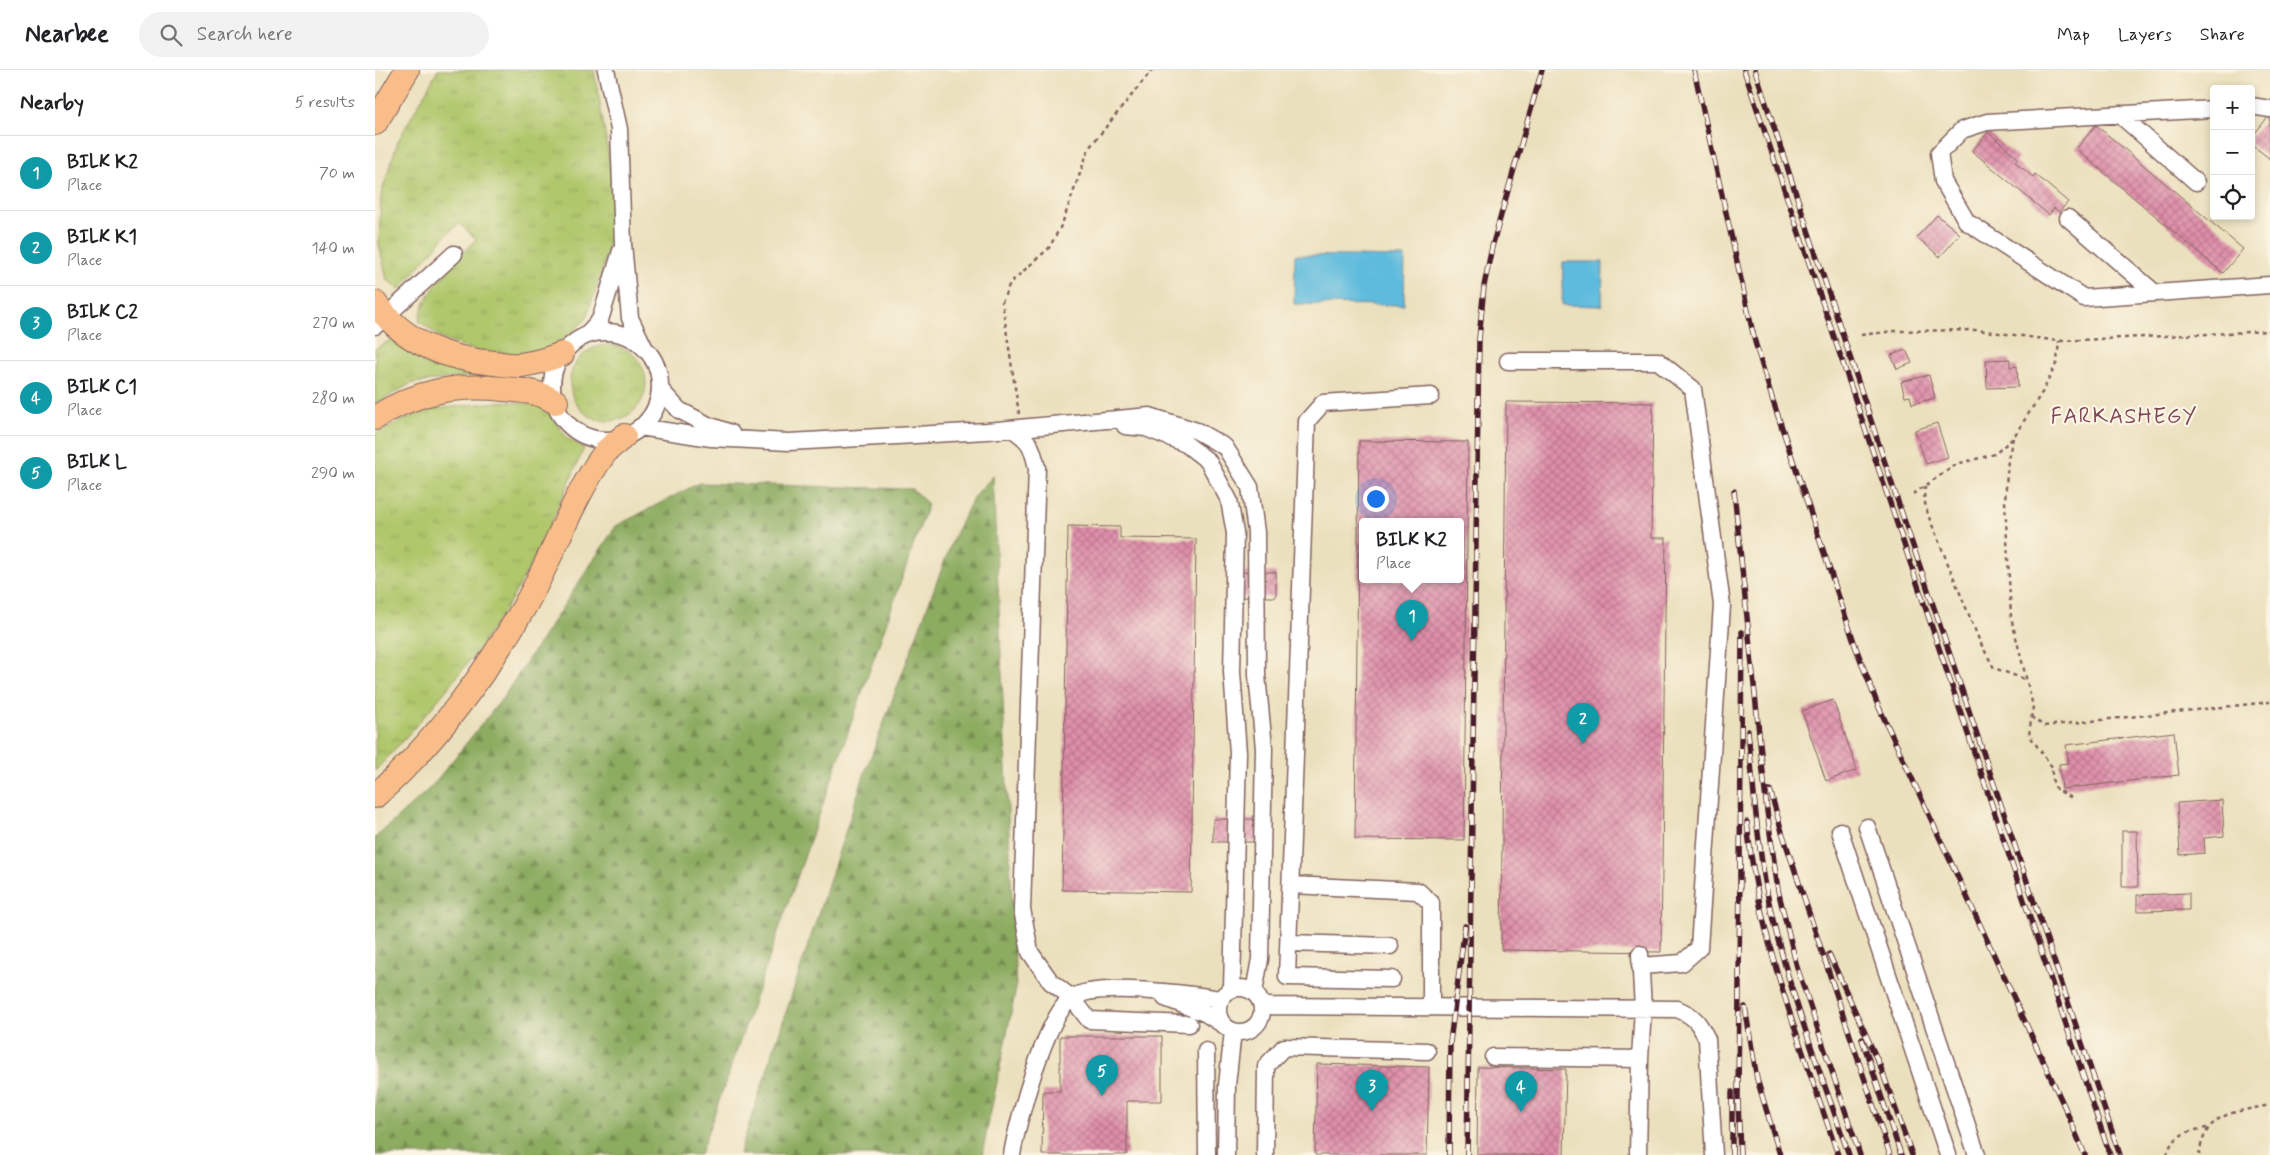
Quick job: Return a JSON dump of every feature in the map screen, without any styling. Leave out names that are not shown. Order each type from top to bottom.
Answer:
[{"type":"highway","points":[[377,122],[407,70]]},
{"type":"highway","points":[[378,315],[407,335],[437,352],[482,362],[519,365],[562,354]]},
{"type":"highway","points":[[375,418],[391,408],[419,397],[451,388],[479,386],[540,393],[556,402]]},
{"type":"highway","points":[[375,796],[402,773],[447,721],[523,608],[568,516],[605,453],[632,432]]},
{"type":"street","points":[[606,70],[619,130],[623,244],[630,318],[644,347],[655,363],[659,375],[660,388],[654,409],[632,432]]},
{"type":"street","points":[[2255,107],[2270,109]]},
{"type":"street","points":[[2210,109],[1987,122],[1962,130],[1939,153],[1943,181],[1967,222],[2083,298],[2270,285]]},
{"type":"street","points":[[2119,114],[2196,182]]},
{"type":"street","points":[[2068,218],[2155,293]]},
{"type":"street","points":[[623,244],[600,320],[586,335],[570,345],[562,354],[553,375],[552,385],[558,411],[564,420],[582,434],[609,440],[632,432],[789,442],[1088,423],[1150,416],[1197,431],[1225,447],[1249,487],[1257,532],[1257,675],[1264,748],[1259,959],[1254,992]]},
{"type":"street","points":[[378,315],[454,254]]},
{"type":"street","points":[[586,335],[615,332],[635,340],[644,347]]},
{"type":"street","points":[[1508,361],[1658,361],[1693,389],[1722,605],[1699,948],[1682,963],[1640,960],[1643,1008],[1638,1155]]},
{"type":"street","points":[[660,388],[679,410],[708,425],[747,439]]},
{"type":"street","points":[[1391,979],[1287,977],[1307,421],[1323,403],[1431,396]]},
{"type":"street","points":[[1088,423],[1146,428],[1186,444],[1208,461],[1229,500],[1235,533],[1232,672],[1237,753],[1226,994],[1217,1012],[1227,1027],[1226,1155]]},
{"type":"street","points":[[1017,428],[1031,445],[1037,468],[1022,909],[1030,952],[1051,982],[1072,998],[1089,1020],[1189,1024]]},
{"type":"street","points":[[1867,827],[1977,1155]]},
{"type":"street","points":[[1840,831],[1948,1155]]},
{"type":"street","points":[[1291,884],[1418,891],[1431,903],[1431,1006]]},
{"type":"street","points":[[1289,943],[1390,946]]},
{"type":"street","points":[[1012,1155],[1040,1052],[1059,1013],[1072,998],[1079,994],[1110,990],[1163,991],[1226,994],[1247,988],[1254,992],[1262,1006],[1260,1021],[1248,1031],[1227,1027],[1205,1013],[1173,1000],[1139,991]]},
{"type":"street","points":[[1262,1006],[1677,1009],[1690,1014],[1700,1025],[1707,1039],[1714,1155]]},
{"type":"street","points":[[1265,1155],[1266,1066],[1284,1047],[1427,1051]]},
{"type":"street","points":[[1206,1051],[1207,1155]]},
{"type":"street","points":[[1493,1057],[1640,1059]]},
{"type":"path","points":[[1017,428],[1002,302],[1010,283],[1049,248],[1063,224],[1089,148],[1152,70]]},
{"type":"path","points":[[1861,335],[1895,332],[1977,330],[2059,340],[2270,332]]},
{"type":"path","points":[[1913,494],[1957,464],[1995,454],[2013,438],[2043,391],[2057,362],[2059,340]]},
{"type":"path","points":[[2013,438],[2008,459],[2005,501],[2008,570],[2011,616],[2033,706],[2029,735],[2052,766],[2051,779],[2056,789],[2072,798]]},
{"type":"path","points":[[1925,486],[1924,499],[1929,515],[1980,642],[1994,668],[2027,680]]},
{"type":"path","points":[[2031,717],[2044,726],[2270,702]]},
{"type":"path","points":[[2199,1155],[2201,1142],[2208,1128],[2224,1115],[2270,1105]]},
{"type":"path","points":[[2167,1155],[2168,1150],[2176,1139],[2189,1130],[2208,1128]]},
{"type":"green space","points":[[438,70],[594,70],[610,163],[613,223],[602,272],[586,319],[566,338],[544,351],[513,354],[477,351],[444,340],[419,321],[427,299],[434,288],[476,239],[459,223],[445,236],[400,289],[387,280],[379,244],[381,195],[398,141]]},
{"type":"green space","points":[[394,338],[433,362],[458,369],[503,377],[467,377],[412,383],[375,404],[375,349]]},
{"type":"green space","points":[[608,345],[623,348],[635,356],[643,368],[646,383],[643,398],[635,410],[623,418],[608,421],[593,418],[581,410],[573,398],[570,383],[573,368],[581,356],[593,348]]},
{"type":"green space","points":[[505,401],[544,406],[567,438],[584,448],[537,552],[504,611],[475,653],[443,694],[375,771],[375,434],[426,410]]},
{"type":"green space","points":[[993,476],[1016,989],[982,1155],[739,1155],[864,775],[954,536],[974,497]]},
{"type":"green space","points":[[699,483],[912,489],[928,504],[700,1155],[375,1155],[375,838],[431,787],[502,699],[616,526]]},
{"type":"water","points":[[1295,255],[1405,257],[1404,305],[1294,304]]},
{"type":"water","points":[[1563,262],[1603,262],[1602,306],[1562,305]]},
{"type":"building","points":[[2268,117],[2270,119],[2270,159],[2255,147],[2255,133]]},
{"type":"building","points":[[2096,125],[2243,249],[2223,273],[2076,149]]},
{"type":"building","points":[[1988,132],[2018,158],[2015,162],[2033,177],[2035,174],[2068,202],[2059,212],[2054,208],[2049,215],[1972,151]]},
{"type":"building","points":[[1937,215],[1960,234],[1940,257],[1917,237]]},
{"type":"building","points":[[1906,350],[1912,363],[1897,369],[1891,355]]},
{"type":"building","points":[[2010,359],[2010,367],[2017,366],[2018,387],[1987,388],[1986,360]]},
{"type":"building","points":[[1929,375],[1935,398],[1912,404],[1910,396],[1905,397],[1901,382]]},
{"type":"building","points":[[1506,402],[1653,403],[1651,538],[1666,538],[1661,952],[1501,950]]},
{"type":"building","points":[[1937,423],[1948,457],[1926,464],[1915,430]]},
{"type":"building","points":[[1359,441],[1468,442],[1464,840],[1355,839]]},
{"type":"building","points":[[1068,526],[1120,527],[1120,538],[1196,539],[1191,892],[1062,890]]},
{"type":"building","points":[[1231,572],[1276,572],[1276,597],[1231,597]]},
{"type":"building","points":[[1833,700],[1857,770],[1826,781],[1802,711]]},
{"type":"building","points":[[2174,732],[2179,775],[2062,789],[2059,764],[2069,763],[2066,745]]},
{"type":"building","points":[[2222,800],[2224,836],[2204,838],[2205,853],[2180,855],[2177,803]]},
{"type":"building","points":[[1213,819],[1259,819],[1259,842],[1213,842]]},
{"type":"building","points":[[2122,831],[2137,831],[2138,887],[2122,887]]},
{"type":"building","points":[[2189,893],[2189,910],[2137,911],[2137,895]]},
{"type":"building","points":[[1060,1036],[1162,1036],[1162,1101],[1127,1101],[1127,1155],[1042,1155],[1043,1091],[1060,1091]]},
{"type":"building","points":[[1317,1064],[1429,1067],[1427,1155],[1315,1155]]},
{"type":"building","points":[[1478,1067],[1566,1069],[1564,1155],[1477,1155]]},
{"type":"railway","points":[[1467,1155],[1479,339],[1484,286],[1492,247],[1542,70]]},
{"type":"railway","points":[[1694,70],[1755,342],[1856,648],[1877,703],[2085,1155]]},
{"type":"railway","points":[[1744,70],[2110,1155]]},
{"type":"railway","points":[[1755,70],[1895,493],[2120,1155]]},
{"type":"railway","points":[[1734,491],[1767,811],[1778,890],[1797,967],[1860,1155]]},
{"type":"railway","points":[[1740,1155],[1738,1101],[1742,632]]},
{"type":"railway","points":[[1748,731],[1760,847],[1772,916],[1788,976],[1849,1155]]},
{"type":"railway","points":[[1770,790],[1782,832],[1890,1155]]},
{"type":"railway","points":[[1747,822],[1761,908],[1771,950],[1796,1032],[1838,1155]]},
{"type":"railway","points":[[1449,1155],[1450,1042],[1465,926]]},
{"type":"railway","points":[[1829,954],[1881,1068],[1912,1155]]},
{"type":"railway","points":[[1745,1007],[1757,1079],[1780,1155]]},
{"type":"railway","points":[[1862,1039],[1901,1155]]},
{"type":"railway","points":[[1732,1092],[1732,1155]]},
{"type":"place","name":"BILK K2","points":[[1412,641]]},
{"type":"place","name":"BILK K1","points":[[1583,744]]},
{"type":"place","name":"BILK L","points":[[1102,1096]]},
{"type":"place","name":"BILK C2","points":[[1372,1111]]},
{"type":"place","name":"BILK C1","points":[[1521,1112]]},
{"type":"district","name":"FARKASHEGY","points":[[2124,417]]}]
